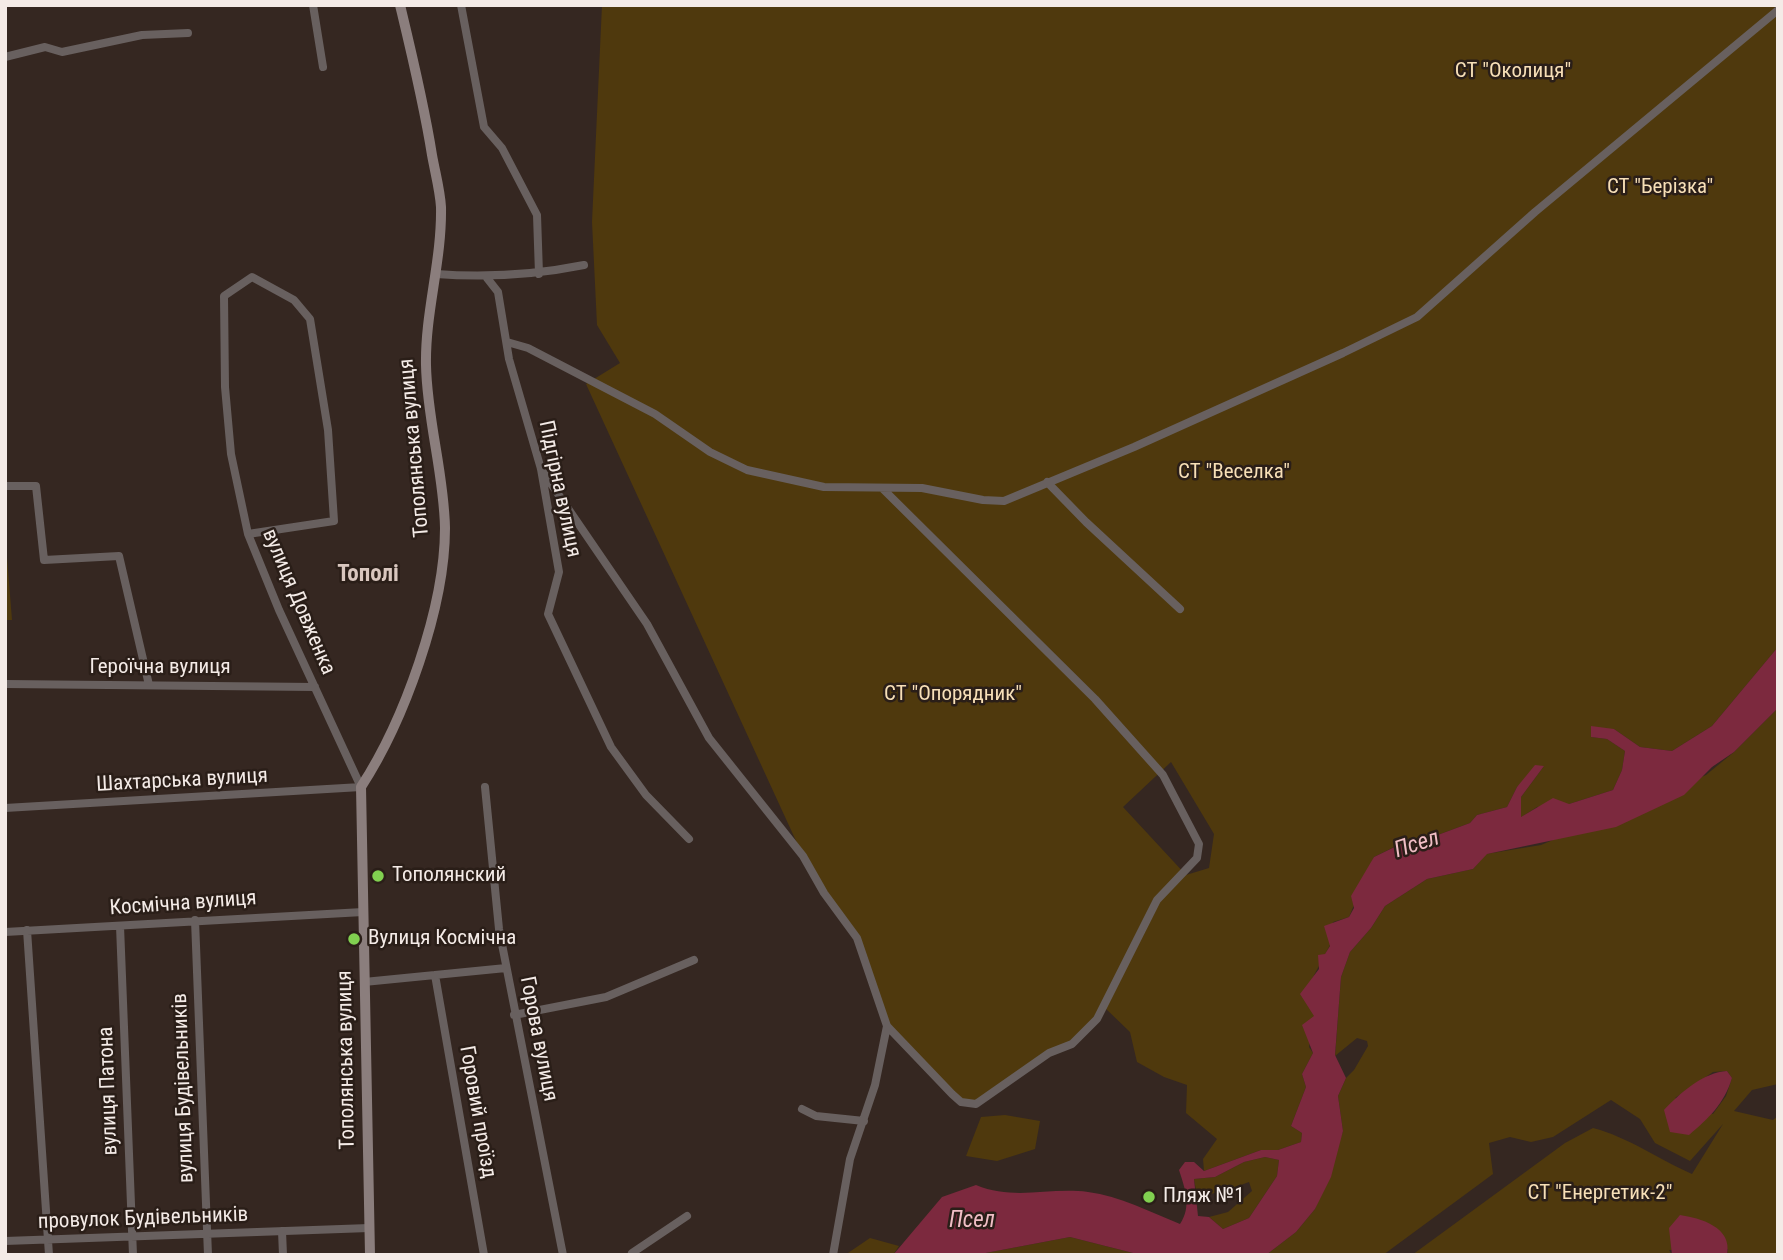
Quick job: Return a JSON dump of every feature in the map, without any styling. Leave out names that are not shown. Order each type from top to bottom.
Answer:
[{"type":"street","points":[[313,5],[323,67]]},
{"type":"street","name":"Тополянська вулиця","points":[[370,1255],[361,787],[380,758],[408,692],[431,615],[445,530],[428,413],[426,363],[427,323],[436,274],[441,205],[421,89],[400,5]]},
{"type":"street","points":[[461,5],[484,127],[502,148],[537,215],[539,274]]},
{"type":"street","points":[[507,342],[528,348],[655,414],[710,452],[747,470],[824,487],[922,488],[983,500],[1004,501],[1134,447],[1343,354],[1416,317],[1535,212],[1778,10]]},
{"type":"street","points":[[5,57],[45,47],[62,52],[142,35],[188,33]]},
{"type":"street","points":[[436,274],[487,278],[539,274],[584,265]]},
{"type":"street","name":"вулиця Довженка","points":[[248,534],[334,521],[328,430],[310,319],[295,300],[252,278],[238,284],[224,296],[225,387],[231,454],[248,534],[361,787]]},
{"type":"street","name":"Підгірна вулиця","points":[[487,278],[498,292],[509,359],[541,469],[559,572],[548,614],[611,747],[646,795],[688,839]]},
{"type":"street","points":[[541,469],[647,624],[709,738],[803,856],[824,893],[857,938],[887,1026],[961,1102],[983,1102],[1049,1053],[1072,1044],[1097,1019],[1157,900],[1197,858],[1200,850],[1197,835],[1163,775],[1095,699],[883,489]]},
{"type":"street","points":[[1048,482],[1086,522],[1180,609]]},
{"type":"street","points":[[5,486],[36,486],[44,560],[119,556],[149,685]]},
{"type":"street","name":"Героїчна вулиця","points":[[5,684],[316,687]]},
{"type":"street","name":"Шахтарська вулиця","points":[[5,808],[361,787]]},
{"type":"street","name":"Горова вулиця","points":[[485,787],[499,929],[563,1255]]},
{"type":"street","name":"Космічна вулиця","points":[[5,932],[363,912]]},
{"type":"street","name":"вулиця Будівельників","points":[[195,920],[208,1255]]},
{"type":"street","name":"вулиця Патона","points":[[120,926],[133,1255]]},
{"type":"street","points":[[27,930],[49,1255]]},
{"type":"street","points":[[514,1015],[606,997],[694,960]]},
{"type":"street","points":[[364,982],[506,968]]},
{"type":"street","name":"Горовий проїзд","points":[[435,975],[484,1255]]},
{"type":"street","points":[[833,1255],[850,1159],[875,1086],[887,1026]]},
{"type":"street","points":[[802,1109],[816,1116],[864,1121]]},
{"type":"street","points":[[620,1255],[633,1254],[687,1216]]},
{"type":"street","name":"провулок Будівельників","points":[[5,1241],[369,1228]]},
{"type":"street","points":[[282,1231],[283,1255]]},
{"type":"green space","points":[[602,5],[1778,5],[1778,647],[1712,726],[1672,751],[1640,747],[1614,729],[1591,737],[1607,739],[1625,751],[1622,770],[1613,790],[1569,804],[1537,807],[1520,818],[1521,797],[1544,766],[1517,787],[1507,807],[1477,815],[1470,823],[1435,836],[1416,849],[1408,840],[1374,857],[1349,917],[1333,922],[1330,945],[1311,981],[1315,1016],[1309,1047],[1313,1053],[1302,1074],[1306,1087],[1291,1126],[1302,1133],[1301,1142],[1278,1150],[1261,1150],[1204,1171],[1203,1159],[1217,1139],[1186,1113],[1187,1085],[1164,1077],[1137,1062],[1130,1032],[1104,1007],[1072,1044],[1060,1047],[983,1102],[968,1104],[895,1038],[857,938],[803,856],[586,384],[620,363],[597,325],[592,222]],"holes":[[[1171,762],[1214,834],[1209,868],[1186,875],[1123,807]]]},
{"type":"green space","points":[[5,532],[12,620],[5,620]]},
{"type":"green space","name":"СТ \"Енергетик-2\"","points":[[1778,708],[1778,1084],[1752,1090],[1734,1111],[1773,1120],[1778,1116],[1778,1255],[1727,1255],[1728,1249],[1669,1250],[1672,1255],[1412,1255],[1565,1143],[1593,1128],[1631,1143],[1692,1174],[1723,1124],[1690,1161],[1655,1143],[1640,1119],[1611,1100],[1553,1137],[1531,1142],[1510,1137],[1489,1143],[1493,1174],[1383,1255],[1266,1255],[1296,1232],[1315,1209],[1343,1131],[1338,1096],[1346,1078],[1368,1046],[1367,1041],[1357,1038],[1335,1056],[1341,977],[1350,952],[1371,928],[1385,906],[1427,879],[1473,869],[1486,854],[1541,845],[1706,775],[1734,752]],"holes":[[[1727,1071],[1732,1078],[1726,1096],[1713,1114],[1675,1098],[1713,1072]]]},
{"type":"green space","points":[[1005,1115],[1040,1121],[1035,1149],[997,1161],[966,1156],[981,1117]]},
{"type":"green space","points":[[1265,1157],[1279,1160],[1277,1176],[1249,1218],[1223,1229],[1209,1217],[1228,1212],[1252,1191],[1249,1182],[1222,1192],[1197,1196],[1194,1179],[1215,1177],[1244,1162]]},
{"type":"green space","points":[[1070,1237],[1141,1255],[975,1255]]},
{"type":"green space","points":[[870,1238],[899,1246],[893,1255],[845,1255]]},
{"type":"water","name":"Псел","points":[[1778,647],[1778,708],[1734,752],[1712,767],[1684,795],[1616,827],[1487,854],[1473,869],[1427,879],[1385,906],[1371,928],[1350,952],[1341,977],[1335,1055],[1346,1078],[1338,1096],[1343,1131],[1331,1177],[1315,1209],[1296,1232],[1266,1255],[1141,1255],[1070,1237],[975,1255],[893,1255],[942,1197],[976,1185],[1004,1192],[1073,1191],[1100,1194],[1180,1224],[1187,1204],[1179,1170],[1185,1162],[1194,1162],[1204,1171],[1261,1150],[1278,1150],[1301,1142],[1302,1133],[1291,1126],[1306,1087],[1302,1074],[1313,1053],[1302,1025],[1314,1016],[1300,994],[1319,969],[1318,955],[1325,954],[1330,946],[1324,926],[1349,917],[1354,908],[1351,896],[1374,857],[1409,840],[1416,848],[1435,836],[1470,823],[1477,815],[1507,807],[1517,787],[1535,765],[1544,766],[1521,797],[1521,817],[1553,798],[1569,804],[1613,790],[1622,770],[1625,751],[1607,739],[1591,737],[1591,726],[1614,729],[1640,747],[1672,751],[1712,726]],"holes":[[[1265,1157],[1279,1160],[1277,1176],[1249,1218],[1223,1229],[1209,1217],[1198,1216],[1194,1179],[1215,1177],[1244,1162]]]},
{"type":"water","points":[[1727,1071],[1732,1078],[1729,1087],[1709,1116],[1689,1135],[1670,1132],[1664,1110],[1701,1079]]},
{"type":"water","points":[[1680,1215],[1705,1222],[1720,1231],[1728,1245],[1727,1255],[1672,1255],[1669,1228]]},
{"type":"place","name":"Тополянский","points":[[378,876]]},
{"type":"place","name":"Вулиця Космічна","points":[[354,939]]},
{"type":"place","name":"Пляж №1","points":[[1149,1197]]},
{"type":"district","name":"Тополі","points":[[368,575]]},
{"type":"park label","name":"СТ \"Околиця\"","points":[[1513,72]]},
{"type":"park label","name":"СТ \"Берізка\"","points":[[1660,188]]},
{"type":"park label","name":"СТ \"Веселка\"","points":[[1234,473]]},
{"type":"park label","name":"СТ \"Опорядник\"","points":[[953,695]]}]
